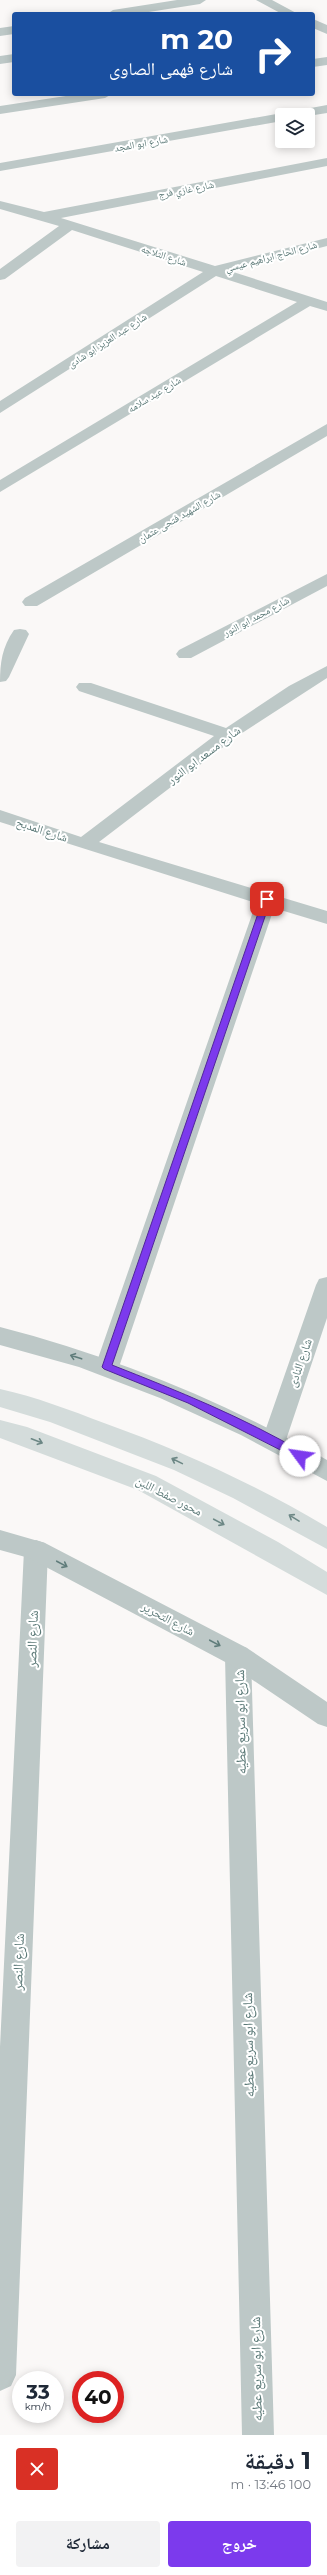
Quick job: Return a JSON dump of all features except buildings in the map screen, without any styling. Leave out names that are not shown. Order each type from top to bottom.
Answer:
[{"type":"main road","points":[[0,1398],[27,1404],[159,1452],[287,1514],[327,1539]]},
{"type":"main road","name":"محور صفط اللبن","points":[[0,1429],[19,1434],[148,1483],[269,1549],[327,1585]]},
{"type":"street","points":[[125,12],[200,0]]},
{"type":"street","points":[[262,0],[288,12]]},
{"type":"street","points":[[315,16],[327,14]]},
{"type":"street","points":[[315,25],[327,30]]},
{"type":"street","points":[[0,32],[12,30]]},
{"type":"street","points":[[0,60],[12,58]]},
{"type":"street","points":[[315,63],[327,60]]},
{"type":"street","points":[[0,110],[92,96]]},
{"type":"street","points":[[315,111],[327,109]]},
{"type":"street","name":"شارع ابو المجد","points":[[0,167],[275,118]]},
{"type":"street","name":"شارع غازي فرج","points":[[45,217],[327,162]]},
{"type":"street","name":"شارع الثلاجه","points":[[0,205],[45,217],[327,307]]},
{"type":"street","points":[[0,276],[70,225]]},
{"type":"street","name":"شارع الحاج ابراهيم عيسي","points":[[214,271],[327,242]]},
{"type":"street","name":"شارع عبد العزيز ابو شادى","points":[[0,408],[214,271]]},
{"type":"street","name":"شارع عيد سلامه","points":[[0,487],[309,302]]},
{"type":"street","name":"شارع الشهيد فتحى عثمان","points":[[31,602],[327,429]]},
{"type":"street","name":"شارع محمد ابو النور","points":[[185,654],[327,579]]},
{"type":"street","points":[[0,677],[20,634]]},
{"type":"street","name":"شارع مسعد ابو النور","points":[[84,844],[279,700],[327,671]]},
{"type":"street","points":[[85,687],[230,735]]},
{"type":"street","name":"شارع المدبح","points":[[0,816],[84,844],[327,918]]},
{"type":"street","points":[[107,1367],[267,899]]},
{"type":"street","name":"شارع النادى","points":[[274,1440],[327,1285]]},
{"type":"street","points":[[0,1336],[107,1367],[191,1400],[274,1440],[327,1472]]},
{"type":"street","name":"شارع التحرير","points":[[0,1540],[36,1550],[238,1656],[327,1716]]},
{"type":"street","name":"شارع النصر","points":[[0,2375],[36,1550]]},
{"type":"street","name":"شارع ابو سريع عطيه","points":[[238,1656],[258,2435]]},
{"type":"route","points":[[267,899],[107,1367],[191,1400],[274,1440],[300,1456]]}]
